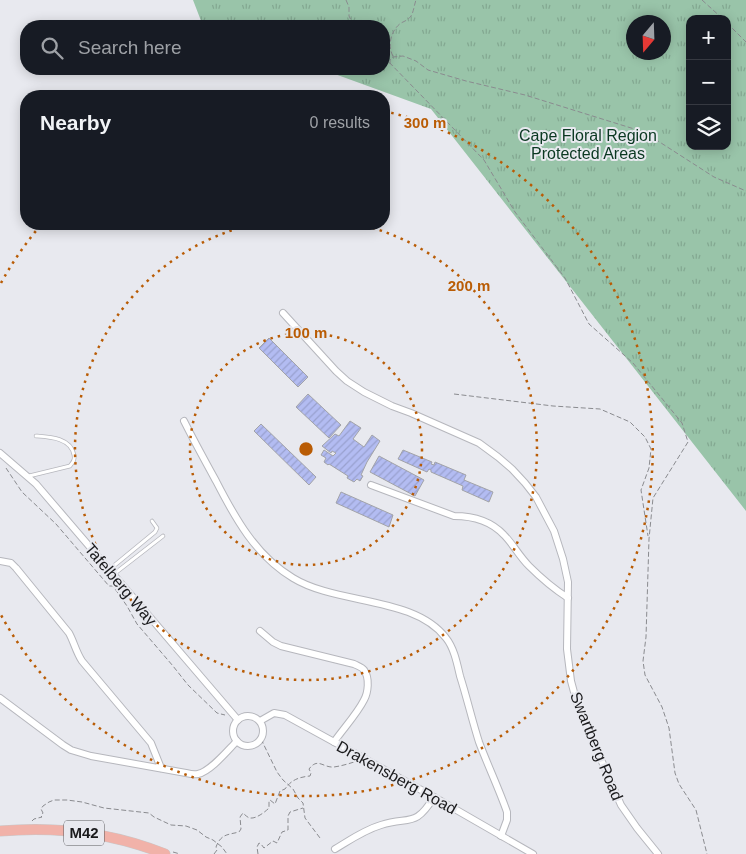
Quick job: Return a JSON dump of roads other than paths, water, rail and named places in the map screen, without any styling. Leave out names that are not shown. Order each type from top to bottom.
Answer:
[{"type":"main road","name":"M42","points":[[0,831],[41,830],[88,834],[126,841],[165,854]]},
{"type":"street","name":"Swartberg Road","points":[[283,313],[347,381],[392,406],[479,443],[512,469],[536,497],[554,531],[568,582],[567,649],[571,681],[581,713],[621,805],[658,854]]},
{"type":"street","points":[[184,421],[244,531],[257,547],[280,569],[308,586],[400,609],[421,617],[437,628],[446,638],[452,647],[479,741],[507,812],[507,820],[501,836]]},
{"type":"street","name":"Tafelberg Way","points":[[0,453],[7,463],[27,475],[238,720]]},
{"type":"street","points":[[371,485],[454,516],[465,516],[492,524],[504,534],[528,565],[551,587],[568,598]]},
{"type":"street","points":[[0,561],[11,563],[16,568],[68,633],[82,661],[151,743],[161,768]]},
{"type":"street","points":[[260,631],[281,646],[354,664],[365,671],[368,682],[364,700],[334,742]]},
{"type":"street","points":[[0,698],[63,745],[71,750],[90,756],[200,774],[212,766],[237,741]]},
{"type":"street","name":"Drakensberg Road","points":[[260,721],[274,713],[281,713],[533,854]]},
{"type":"street","points":[[251,716],[260,721],[263,730],[261,739],[250,746],[245,746],[237,741],[234,728],[238,720],[251,716]]},
{"type":"street","points":[[336,849],[355,836],[380,825],[406,821],[419,816],[434,797]]},
{"type":"lane","points":[[27,475],[70,466],[75,458],[72,449],[63,441],[36,436]]},
{"type":"lane","points":[[112,572],[155,532],[157,528],[152,521]]},
{"type":"lane","points":[[112,572],[163,536]]},
{"type":"park label","name":"Cape Floral Region Protected Areas","points":[[588,144]]}]
